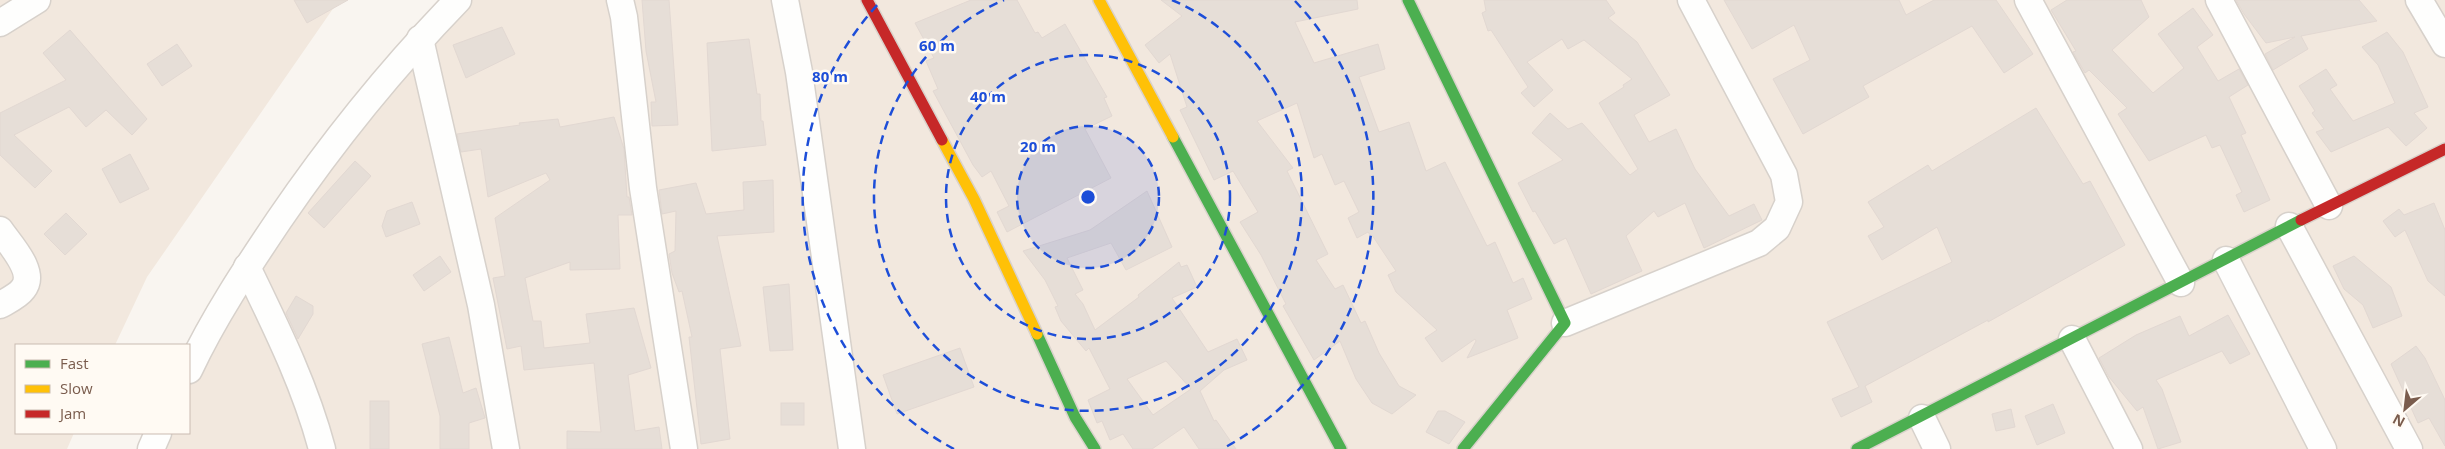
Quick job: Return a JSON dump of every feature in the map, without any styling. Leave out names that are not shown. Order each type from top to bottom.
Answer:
[{"type":"street","points":[[0,23],[36,0]]},
{"type":"street","points":[[190,368],[207,332],[247,267],[342,130],[420,38],[458,0]]},
{"type":"street","points":[[620,0],[624,17],[643,188],[684,449]]},
{"type":"street","points":[[786,0],[799,72],[852,449]]},
{"type":"street","points":[[867,0],[974,199],[1075,417],[1095,449]]},
{"type":"street","points":[[1099,0],[1342,449]]},
{"type":"street","points":[[1408,0],[1564,323]]},
{"type":"street","points":[[1463,449],[1564,323],[1759,243],[1777,228],[1789,202],[1784,175],[1691,0]]},
{"type":"street","points":[[2028,0],[2181,283]]},
{"type":"street","points":[[2219,0],[2329,206]]},
{"type":"street","points":[[2419,0],[2445,44]]},
{"type":"street","points":[[420,38],[482,305],[506,449]]},
{"type":"street","points":[[1857,449],[1922,418],[2289,226],[2445,149]]},
{"type":"street","points":[[2289,226],[2409,449]]},
{"type":"street","points":[[0,230],[28,273],[27,283],[22,291],[0,305]]},
{"type":"street","points":[[2226,260],[2323,449]]},
{"type":"street","points":[[247,267],[290,356],[312,410],[322,449]]},
{"type":"street","points":[[2072,339],[2129,449]]},
{"type":"street","points":[[1922,418],[1937,449]]},
{"type":"street","points":[[151,449],[158,434]]},
{"type":"shaded area","points":[[0,0],[339,0],[147,277],[115,344],[15,344],[15,434],[74,434],[67,449],[0,449]]},
{"type":"shaded area","points":[[452,0],[2445,0],[2445,449],[149,449],[156,434],[190,434],[190,366]]},
{"type":"building","points":[[294,0],[348,0],[307,23]]},
{"type":"building","points":[[642,0],[669,0],[678,125],[652,126],[651,102],[656,102],[646,51]]},
{"type":"building","points":[[971,0],[1017,0],[1035,33],[1038,32],[1042,38],[1065,24],[1107,97],[1104,98],[1112,116],[1085,129],[1111,178],[1007,232],[997,212],[1009,206],[991,171],[982,177],[973,165],[933,91],[938,89],[926,61],[934,58],[915,23]]},
{"type":"building","points":[[1161,0],[1357,0],[1358,9],[1295,22],[1314,63],[1378,44],[1385,69],[1359,77],[1379,132],[1409,122],[1426,171],[1445,162],[1487,246],[1495,242],[1513,283],[1523,278],[1532,299],[1507,310],[1518,338],[1467,358],[1476,341],[1475,339],[1442,362],[1425,338],[1437,330],[1396,292],[1388,275],[1396,271],[1372,235],[1368,232],[1357,238],[1348,218],[1359,212],[1344,181],[1335,185],[1322,154],[1314,158],[1297,103],[1257,121],[1293,168],[1287,171],[1328,254],[1316,260],[1335,289],[1343,285],[1361,323],[1365,321],[1379,353],[1399,386],[1416,395],[1392,414],[1372,403],[1356,379],[1340,341],[1314,360],[1283,306],[1286,304],[1261,255],[1240,222],[1258,212],[1233,171],[1214,180],[1180,110],[1187,107],[1170,54],[1159,63],[1145,45],[1182,16]]},
{"type":"building","points":[[1484,0],[1606,0],[1615,13],[1608,18],[1637,42],[1670,95],[1634,115],[1649,142],[1676,129],[1695,169],[1729,216],[1754,204],[1762,220],[1704,248],[1685,203],[1658,217],[1654,211],[1626,236],[1642,271],[1591,294],[1566,238],[1554,244],[1535,211],[1533,212],[1518,183],[1563,160],[1532,133],[1550,113],[1568,129],[1582,123],[1630,175],[1638,169],[1599,103],[1624,87],[1623,85],[1632,79],[1584,40],[1568,49],[1562,39],[1527,62],[1553,90],[1534,107],[1521,93],[1528,87],[1491,30],[1488,31],[1482,13],[1486,11]]},
{"type":"building","points":[[1724,0],[1899,0],[1906,15],[1934,0],[1996,0],[2033,54],[2004,73],[1972,26],[1863,86],[1869,97],[1803,134],[1773,79],[1810,60],[1794,25],[1752,49]]},
{"type":"building","points":[[2067,0],[2141,0],[2149,17],[2112,50],[2153,93],[2184,68],[2158,34],[2193,8],[2213,35],[2197,47],[2218,81],[2239,69],[2248,85],[2229,97],[2246,133],[2241,135],[2270,200],[2244,212],[2236,195],[2242,192],[2220,145],[2212,148],[2206,135],[2149,161],[2118,114],[2127,108],[2089,70],[2085,73],[2073,52],[2076,51],[2051,10]]},
{"type":"building","points":[[2236,0],[2359,0],[2377,21],[2301,36],[2308,49],[2273,70],[2265,54],[2295,37],[2266,43]]},
{"type":"building","points":[[502,27],[515,54],[466,78],[453,45]]},
{"type":"building","points":[[70,30],[147,119],[132,135],[106,110],[86,127],[69,107],[14,135],[52,171],[35,188],[0,155],[0,113],[66,80],[43,53]]},
{"type":"building","points":[[2387,32],[2403,52],[2428,107],[2414,113],[2427,128],[2406,146],[2388,127],[2331,152],[2316,132],[2324,129],[2312,113],[2315,111],[2299,86],[2326,69],[2337,85],[2330,89],[2353,121],[2395,103],[2378,65],[2362,47]]},
{"type":"building","points":[[749,39],[757,94],[760,94],[761,121],[763,121],[766,145],[712,151],[707,43]]},
{"type":"building","points":[[177,44],[192,66],[162,86],[147,64]]},
{"type":"building","points":[[2036,108],[2083,184],[2090,181],[2125,245],[1988,322],[1988,320],[1865,386],[1872,402],[1841,417],[1832,399],[1859,387],[1827,322],[1952,262],[1937,227],[1882,260],[1868,236],[1884,227],[1868,202],[1928,165],[1932,171]]},
{"type":"building","points":[[614,117],[624,149],[627,197],[629,197],[632,215],[618,215],[620,269],[570,270],[570,262],[525,278],[533,321],[541,321],[544,348],[590,343],[586,314],[634,308],[651,368],[628,375],[635,431],[659,427],[662,449],[567,449],[567,431],[601,432],[594,363],[524,370],[521,346],[507,349],[493,278],[505,276],[495,218],[550,180],[546,173],[488,197],[481,149],[461,152],[457,134],[520,125],[519,123],[558,119],[560,127]]},
{"type":"building","points":[[130,154],[149,189],[120,203],[102,169]]},
{"type":"building","points":[[355,161],[371,176],[324,228],[308,213]]},
{"type":"building","points":[[773,180],[774,232],[717,236],[741,346],[720,349],[730,439],[701,444],[689,337],[692,337],[682,291],[679,292],[672,273],[669,254],[675,251],[676,211],[662,214],[659,190],[696,183],[706,214],[744,210],[743,182]]},
{"type":"building","points":[[1147,191],[1172,247],[1126,270],[1111,243],[1067,258],[1083,290],[1075,294],[1083,304],[1095,330],[1139,297],[1138,295],[1179,262],[1181,267],[1187,265],[1197,287],[1172,298],[1208,352],[1237,339],[1247,360],[1224,370],[1200,391],[1214,421],[1216,420],[1236,449],[1199,449],[1184,427],[1152,449],[1133,449],[1123,434],[1110,440],[1102,421],[1097,423],[1088,400],[1110,389],[1089,348],[1086,351],[1061,321],[1055,307],[1058,306],[1045,280],[1023,251],[1090,230]],"holes":[[[1166,361],[1191,389],[1153,415],[1127,379]]]},
{"type":"building","points":[[412,202],[420,224],[386,237],[382,226],[387,211]]},
{"type":"building","points":[[2434,203],[2445,230],[2445,296],[2428,281],[2405,230],[2395,237],[2383,221],[2399,209],[2404,215]]},
{"type":"building","points":[[66,213],[87,234],[65,255],[44,234]]},
{"type":"building","points":[[440,256],[451,272],[424,291],[413,275]]},
{"type":"building","points":[[2354,256],[2391,287],[2402,316],[2373,328],[2363,305],[2344,289],[2333,266]]},
{"type":"building","points":[[789,284],[793,350],[770,351],[763,287]]},
{"type":"building","points":[[296,296],[313,306],[313,314],[298,339],[286,313]]},
{"type":"building","points":[[2228,315],[2250,354],[2230,364],[2222,351],[2156,380],[2162,389],[2181,442],[2158,449],[2143,407],[2137,411],[2109,377],[2099,358],[2136,335],[2180,316],[2189,336]]},
{"type":"building","points":[[449,337],[463,393],[476,388],[485,418],[469,423],[469,449],[440,449],[440,416],[422,344]]},
{"type":"building","points":[[2416,346],[2425,358],[2445,400],[2445,446],[2429,418],[2418,423],[2391,364]]},
{"type":"building","points":[[960,348],[974,387],[897,414],[883,375]]},
{"type":"building","points":[[370,401],[389,401],[389,449],[370,449]]},
{"type":"building","points":[[781,403],[804,403],[804,425],[781,425]]},
{"type":"building","points":[[2053,404],[2065,433],[2037,445],[2025,416]]},
{"type":"building","points":[[2011,409],[2015,427],[1996,431],[1992,414]]},
{"type":"building","points":[[1438,411],[1445,411],[1465,422],[1449,444],[1426,432]]},
{"type":"traffic: fast","points":[[1408,0],[1565,323],[1463,449]]},
{"type":"traffic: fast","points":[[1173,137],[1341,449]]},
{"type":"traffic: fast","points":[[1857,449],[2301,220]]},
{"type":"traffic: fast","points":[[1037,334],[1075,417],[1095,449]]},
{"type":"traffic: slow","points":[[1099,0],[1173,137]]},
{"type":"traffic: slow","points":[[942,140],[974,199],[1037,334]]},
{"type":"traffic: jam","points":[[867,0],[942,140]]},
{"type":"traffic: jam","points":[[2301,220],[2445,149]]}]
